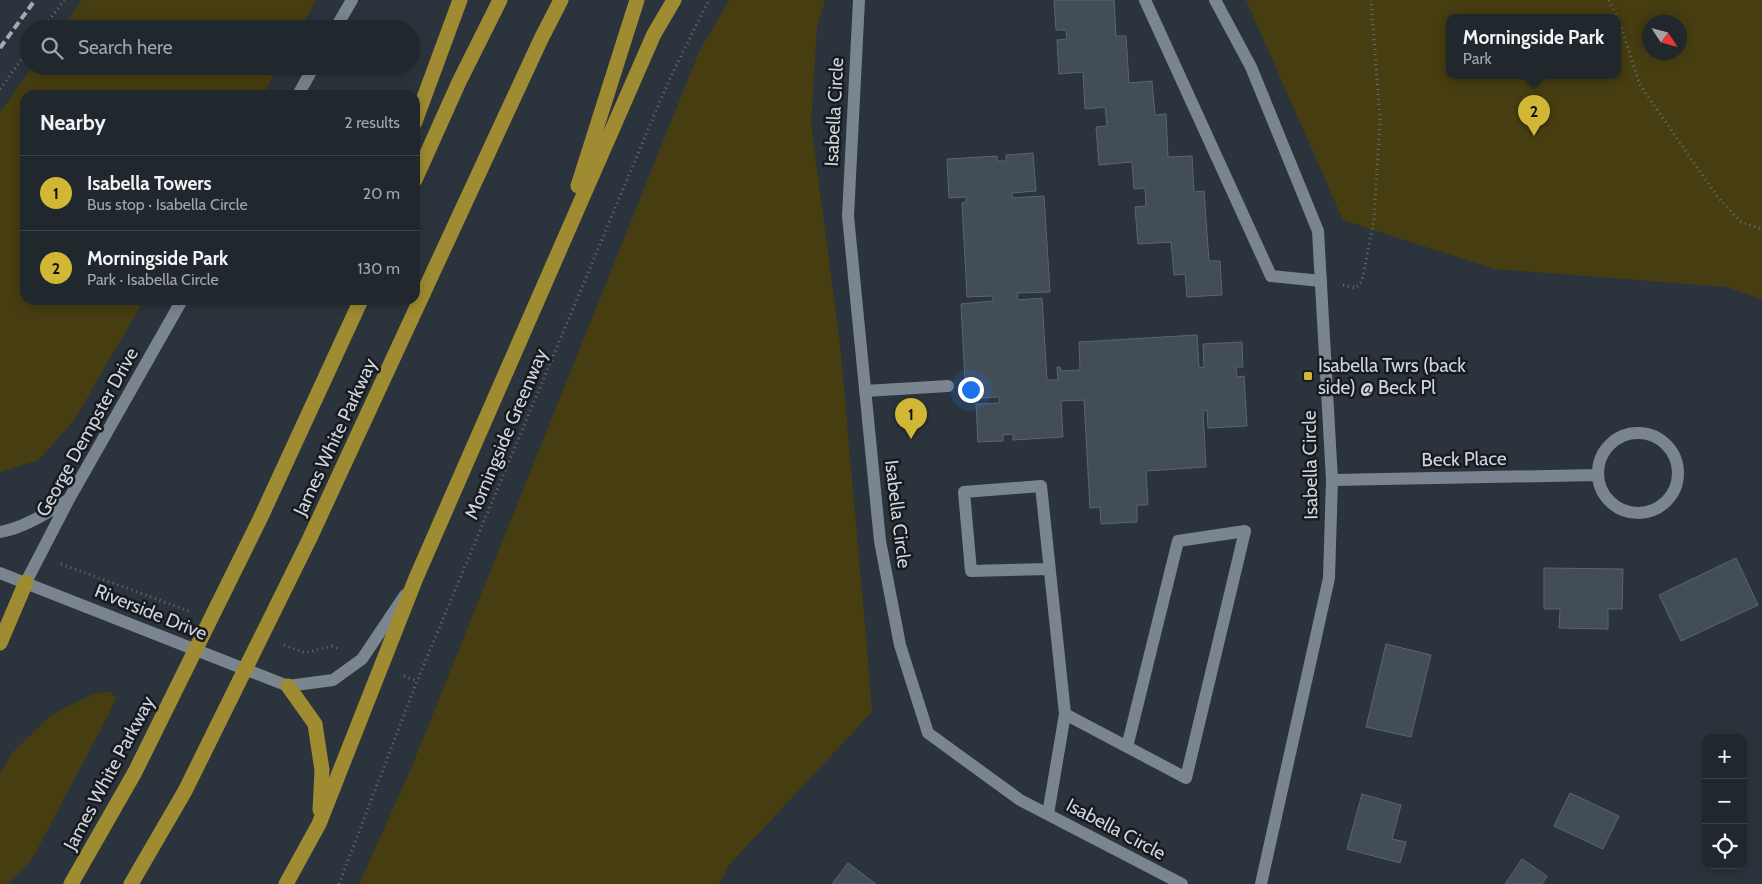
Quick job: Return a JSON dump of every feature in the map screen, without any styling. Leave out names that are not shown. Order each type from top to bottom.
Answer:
[{"type":"highway","points":[[420,108],[460,0]]},
{"type":"highway","points":[[420,169],[459,82],[500,0]]},
{"type":"highway","name":"James White Parkway","points":[[420,300],[541,39],[561,0]]},
{"type":"highway","points":[[554,261],[637,0]]},
{"type":"highway","points":[[286,884],[319,824],[416,578],[654,34],[674,0]]},
{"type":"highway","points":[[304,425],[348,305]]},
{"type":"highway","name":"James White Parkway","points":[[71,884],[135,772],[260,520],[359,305]]},
{"type":"highway","name":"James White Parkway","points":[[131,884],[185,791],[309,540],[418,305]]},
{"type":"highway","points":[[0,643],[26,582]]},
{"type":"highway","points":[[288,686],[315,724],[322,770],[319,824]]},
{"type":"street","points":[[341,20],[352,0]]},
{"type":"street","name":"Isabella Circle","points":[[859,0],[848,216],[880,541],[900,645],[928,733],[1020,800],[1182,884]]},
{"type":"street","points":[[1145,0],[1272,276],[1321,280]]},
{"type":"street","name":"Isabella Circle","points":[[1215,0],[1251,66],[1318,231],[1332,480],[1328,578],[1262,884]]},
{"type":"street","points":[[301,90],[309,75]]},
{"type":"street","name":"George Dempster Drive","points":[[26,582],[69,499],[179,305]]},
{"type":"street","points":[[865,391],[948,386]]},
{"type":"street","points":[[1643,432],[1656,436],[1668,445],[1675,456],[1679,470],[1677,484],[1665,503],[1655,510],[1644,513],[1622,510],[1612,504],[1604,496],[1597,475],[1599,461],[1606,448],[1616,438],[1629,433],[1643,432]]},
{"type":"street","name":"Beck Place","points":[[1332,480],[1597,475]]},
{"type":"street","points":[[1048,814],[1064,714],[1041,486],[964,492],[971,571],[1049,569]]},
{"type":"street","points":[[0,532],[31,521],[69,499]]},
{"type":"street","points":[[1064,714],[1186,778],[1245,531],[1178,541],[1127,747]]},
{"type":"street","name":"Riverside Drive","points":[[0,573],[288,686]]},
{"type":"street","points":[[288,686],[333,680],[362,659],[416,578]]},
{"type":"path","points":[[50,20],[64,0]]},
{"type":"path","name":"Morningside Greenway","points":[[339,884],[425,662],[658,106],[709,0]]},
{"type":"path","points":[[1321,280],[1356,288],[1362,281],[1374,219],[1380,119],[1372,0]]},
{"type":"path","points":[[1608,0],[1615,14]]},
{"type":"path","points":[[1621,30],[1640,85],[1717,196],[1741,222],[1762,229]]},
{"type":"path","points":[[0,89],[20,61]]},
{"type":"path","points":[[40,555],[196,613]]},
{"type":"path","points":[[278,643],[306,653],[332,646],[346,652]]},
{"type":"shaded area","points":[[82,0],[316,0],[305,20],[68,20]]},
{"type":"shaded area","points":[[729,0],[825,0],[817,28],[811,124],[840,344],[872,712],[730,864],[719,884],[359,884],[410,771],[699,52]]},
{"type":"shaded area","points":[[1246,0],[1762,0],[1762,299],[1726,287],[1494,269],[1343,220]]},
{"type":"shaded area","points":[[27,75],[274,75],[266,90],[20,90],[20,305],[141,305],[75,419],[39,460],[0,472],[0,112]]},
{"type":"shaded area","points":[[109,691],[116,697],[109,714],[31,861],[7,884],[0,884],[0,773],[13,752],[51,715],[91,695]]},
{"type":"building","points":[[1054,0],[1114,0],[1116,36],[1126,36],[1129,83],[1152,81],[1155,115],[1166,114],[1168,157],[1192,156],[1194,192],[1204,191],[1209,261],[1220,261],[1222,295],[1187,297],[1185,274],[1174,275],[1171,242],[1138,244],[1135,207],[1146,206],[1145,188],[1134,189],[1132,162],[1099,165],[1096,127],[1107,126],[1105,107],[1085,109],[1083,72],[1059,74],[1057,40],[1067,39],[1066,30],[1056,30]]},
{"type":"building","points":[[1033,153],[1036,191],[1012,193],[1012,198],[1044,196],[1050,292],[1017,293],[1018,300],[1042,298],[1047,380],[1058,380],[1057,367],[1060,367],[1061,371],[1080,370],[1079,342],[1197,335],[1199,368],[1204,367],[1203,344],[1242,342],[1243,367],[1236,367],[1237,377],[1244,376],[1247,426],[1208,428],[1207,410],[1203,411],[1206,467],[1146,471],[1148,505],[1137,505],[1137,522],[1101,524],[1100,507],[1090,508],[1084,400],[1061,401],[1063,437],[1013,440],[1013,434],[1003,435],[1003,441],[978,442],[976,404],[999,403],[999,397],[966,399],[961,304],[993,301],[993,296],[967,297],[962,203],[966,202],[966,197],[949,198],[947,159],[997,156],[997,161],[1006,161],[1006,155]]},
{"type":"building","points":[[1736,558],[1758,605],[1681,641],[1659,595]]},
{"type":"building","points":[[1544,568],[1623,569],[1622,609],[1608,609],[1608,629],[1559,628],[1560,609],[1544,609]]},
{"type":"building","points":[[1386,644],[1431,655],[1411,737],[1366,727]]},
{"type":"building","points":[[1570,793],[1619,816],[1603,849],[1554,826]]},
{"type":"building","points":[[1362,794],[1401,805],[1392,839],[1406,842],[1400,863],[1347,849]]},
{"type":"building","points":[[1522,859],[1547,876],[1542,884],[1505,884]]},
{"type":"building","points":[[848,863],[876,884],[832,884]]},
{"type":"railway","points":[[20,20],[35,0]]},
{"type":"railway","points":[[0,48],[20,21]]},
{"type":"place","name":"Morningside Park","points":[[1534,136]]},
{"type":"place","name":"Isabella Twrs (back side) @ Beck Pl","points":[[1308,376]]},
{"type":"place","name":"Isabella Towers","points":[[911,439]]}]
